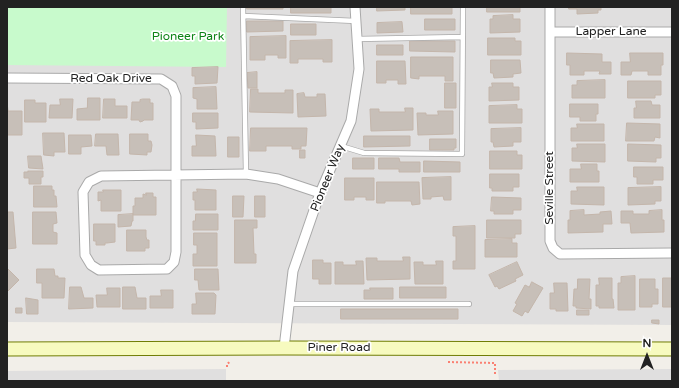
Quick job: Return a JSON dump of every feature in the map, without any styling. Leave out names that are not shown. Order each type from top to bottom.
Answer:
[{"type":"main road","name":"Piner Road","points":[[7,349],[672,349]]},
{"type":"street","name":"Pioneer Way","points":[[284,348],[293,271],[320,193],[351,121],[359,69],[355,7]]},
{"type":"street","name":"Seville Street","points":[[550,7],[550,241],[553,248],[560,254],[672,253]]},
{"type":"street","name":"Lapper Lane","points":[[550,32],[672,32]]},
{"type":"street","name":"Red Oak Drive","points":[[7,78],[161,79],[172,86],[176,96],[176,174]]},
{"type":"street","points":[[176,174],[176,252],[174,262],[167,268],[99,270],[91,265],[85,255],[83,192],[89,182],[101,176],[176,174],[246,174],[278,179],[320,193]]},
{"type":"lane","points":[[244,7],[246,174]]},
{"type":"lane","points":[[341,146],[364,153],[462,154],[463,7]]},
{"type":"lane","points":[[244,16],[356,21]]},
{"type":"lane","points":[[357,39],[463,37]]},
{"type":"lane","points":[[289,304],[469,304]]},
{"type":"shaded area","points":[[7,7],[672,7],[672,325],[7,322]]},
{"type":"shaded area","points":[[226,369],[226,381],[7,381],[7,371]]},
{"type":"shaded area","points":[[672,369],[672,381],[499,381],[498,370]]},
{"type":"green space","name":"Pioneer Park","points":[[7,7],[227,7],[226,67],[7,65]]},
{"type":"building","points":[[247,7],[283,7],[283,9],[247,9]]},
{"type":"building","points":[[291,7],[331,7],[331,13],[291,13]]},
{"type":"building","points":[[377,7],[405,7],[405,10],[377,11]]},
{"type":"building","points":[[411,7],[452,7],[452,14],[411,14]]},
{"type":"building","points":[[487,7],[520,7],[520,12],[487,12]]},
{"type":"building","points":[[569,7],[601,7],[601,10],[598,10],[598,13],[577,14],[577,9],[569,9]]},
{"type":"building","points":[[513,15],[513,19],[520,19],[520,32],[490,33],[490,19],[493,19],[493,16]]},
{"type":"building","points":[[425,19],[455,19],[455,30],[425,30]]},
{"type":"building","points":[[247,21],[283,21],[283,31],[247,32]]},
{"type":"building","points":[[402,22],[403,32],[377,33],[377,23]]},
{"type":"building","points":[[291,24],[316,24],[316,35],[291,35]]},
{"type":"building","points":[[286,36],[286,58],[278,58],[278,55],[265,55],[265,60],[250,60],[250,37]]},
{"type":"building","points":[[488,38],[515,38],[515,41],[521,41],[521,55],[488,55]]},
{"type":"building","points":[[332,40],[332,62],[323,62],[323,59],[298,59],[298,63],[290,63],[290,41]]},
{"type":"building","points":[[410,41],[455,41],[455,52],[410,51]]},
{"type":"building","points":[[377,45],[403,45],[403,55],[377,55]]},
{"type":"building","points":[[567,53],[602,54],[602,62],[611,62],[611,74],[599,74],[600,71],[584,71],[584,75],[570,75],[570,65],[567,65]]},
{"type":"building","points":[[630,53],[663,53],[661,75],[648,75],[648,71],[632,71],[631,75],[621,75],[621,62],[630,62]]},
{"type":"building","points":[[411,57],[453,57],[453,81],[445,81],[445,76],[419,76],[419,79],[411,78]]},
{"type":"building","points":[[491,60],[520,60],[521,73],[513,74],[513,77],[494,78],[493,73],[491,73]]},
{"type":"building","points":[[377,61],[405,61],[406,84],[398,84],[398,80],[386,80],[386,83],[377,83]]},
{"type":"building","points":[[218,67],[217,83],[195,84],[195,76],[192,76],[192,68]]},
{"type":"building","points":[[257,72],[257,88],[248,88],[247,73]]},
{"type":"building","points":[[605,80],[605,98],[572,98],[572,85],[577,85],[577,81]]},
{"type":"building","points":[[628,81],[661,81],[661,95],[655,95],[655,98],[628,98]]},
{"type":"building","points":[[445,83],[456,83],[456,108],[445,108]]},
{"type":"building","points":[[492,83],[513,83],[513,87],[519,87],[519,100],[489,101],[489,87],[492,87]]},
{"type":"building","points":[[216,87],[217,109],[197,109],[197,99],[193,98],[193,88]]},
{"type":"building","points":[[251,89],[258,89],[258,93],[285,93],[285,90],[293,90],[293,113],[250,112]]},
{"type":"building","points":[[304,93],[305,97],[317,97],[317,94],[325,94],[326,116],[298,117],[297,94]]},
{"type":"building","points":[[88,98],[100,98],[100,120],[77,120],[77,109],[87,108]]},
{"type":"building","points":[[60,99],[73,99],[72,118],[49,118],[50,105],[60,105]]},
{"type":"building","points":[[104,99],[115,99],[115,106],[127,106],[127,118],[103,118]]},
{"type":"building","points":[[150,99],[150,103],[153,103],[153,120],[144,120],[140,122],[139,120],[131,120],[132,102],[140,102],[140,100]]},
{"type":"building","points":[[25,100],[35,100],[35,103],[46,103],[46,122],[25,122]]},
{"type":"building","points":[[636,101],[651,101],[652,105],[660,105],[660,118],[634,118]]},
{"type":"building","points":[[7,102],[8,111],[22,111],[22,135],[7,135]]},
{"type":"building","points":[[570,104],[598,104],[596,121],[580,121],[580,117],[570,117]]},
{"type":"building","points":[[517,105],[517,109],[522,109],[522,123],[489,123],[489,106]]},
{"type":"building","points":[[405,108],[413,108],[413,130],[371,131],[370,109],[379,109],[379,112],[405,112]]},
{"type":"building","points":[[438,111],[453,111],[453,134],[418,135],[417,113],[438,115]]},
{"type":"building","points":[[193,113],[218,113],[218,128],[196,129],[196,122],[193,122]]},
{"type":"building","points":[[627,123],[660,124],[660,138],[655,137],[654,141],[626,141]]},
{"type":"building","points":[[577,124],[604,124],[604,141],[571,141],[571,128],[577,128]]},
{"type":"building","points":[[251,128],[307,128],[306,146],[301,146],[301,149],[292,149],[292,146],[266,146],[266,151],[250,151]]},
{"type":"building","points":[[521,128],[521,142],[513,142],[513,146],[494,147],[493,142],[491,142],[491,129]]},
{"type":"building","points":[[43,133],[64,133],[65,152],[54,152],[54,156],[44,155]]},
{"type":"building","points":[[96,134],[118,134],[119,155],[107,155],[106,146],[95,146]]},
{"type":"building","points":[[130,134],[148,134],[148,141],[151,141],[152,145],[151,152],[147,152],[147,155],[130,154]]},
{"type":"building","points":[[69,135],[91,135],[92,146],[81,147],[81,154],[69,154]]},
{"type":"building","points":[[196,135],[215,136],[216,156],[192,156],[192,146],[196,146]]},
{"type":"building","points":[[364,136],[410,136],[410,146],[364,147]]},
{"type":"building","points":[[228,137],[239,137],[239,157],[228,157]]},
{"type":"building","points":[[430,139],[456,139],[456,148],[454,148],[454,150],[430,150]]},
{"type":"building","points":[[577,144],[605,144],[605,162],[572,161],[572,148],[577,148]]},
{"type":"building","points":[[628,144],[661,145],[661,158],[656,158],[656,162],[628,161]]},
{"type":"building","points":[[300,150],[305,150],[305,158],[300,158]]},
{"type":"building","points":[[490,151],[517,151],[517,155],[522,155],[522,169],[490,169]]},
{"type":"building","points":[[28,156],[41,156],[43,169],[29,168]]},
{"type":"building","points":[[353,158],[374,158],[374,169],[353,169]]},
{"type":"building","points":[[379,158],[399,158],[400,162],[420,162],[420,172],[399,172],[399,169],[379,169]]},
{"type":"building","points":[[424,161],[460,162],[460,172],[424,172]]},
{"type":"building","points":[[581,164],[597,164],[597,171],[599,171],[599,182],[570,182],[570,169],[581,169]]},
{"type":"building","points":[[634,167],[663,167],[663,180],[653,180],[653,184],[637,184],[637,177],[634,177]]},
{"type":"building","points":[[43,171],[41,184],[29,184],[29,178],[24,178],[24,172]]},
{"type":"building","points":[[490,174],[519,174],[519,187],[513,187],[513,191],[492,191],[492,188],[490,188]]},
{"type":"building","points":[[451,177],[451,200],[444,200],[443,196],[423,199],[422,178]]},
{"type":"building","points":[[345,178],[374,178],[374,200],[366,200],[366,197],[354,197],[354,200],[345,200]]},
{"type":"building","points":[[377,182],[419,182],[420,204],[412,205],[411,201],[385,201],[385,203],[377,203]]},
{"type":"building","points":[[34,186],[52,186],[54,196],[56,196],[57,207],[34,207]]},
{"type":"building","points":[[577,187],[604,187],[604,205],[571,204],[571,191],[577,191]]},
{"type":"building","points":[[661,187],[661,201],[655,201],[655,204],[628,205],[628,188]]},
{"type":"building","points":[[197,189],[216,190],[216,210],[195,210],[193,192],[197,192]]},
{"type":"building","points":[[103,190],[121,190],[121,211],[101,211],[101,200],[98,201],[98,192],[103,192]]},
{"type":"building","points":[[146,193],[153,193],[153,197],[156,197],[156,215],[133,215],[135,198],[143,198],[143,194],[146,195]]},
{"type":"building","points":[[233,196],[244,196],[243,217],[233,217]]},
{"type":"building","points":[[255,196],[265,196],[265,217],[255,217]]},
{"type":"building","points":[[492,197],[521,198],[521,210],[513,210],[513,214],[494,214],[494,211],[491,211]]},
{"type":"building","points":[[584,210],[584,215],[600,214],[600,212],[611,211],[612,224],[603,224],[603,232],[568,233],[570,211]]},
{"type":"building","points":[[662,210],[664,232],[631,233],[630,223],[621,223],[621,211],[633,211],[633,214],[649,214],[649,211]]},
{"type":"building","points":[[7,212],[13,212],[16,248],[7,249]]},
{"type":"building","points":[[33,212],[56,212],[57,223],[53,224],[53,232],[57,233],[57,244],[33,244]]},
{"type":"building","points":[[133,214],[131,226],[118,227],[118,215]]},
{"type":"building","points":[[196,214],[218,214],[218,230],[193,230],[193,221],[195,221]]},
{"type":"building","points":[[235,220],[257,220],[257,228],[253,228],[254,254],[256,254],[256,263],[235,263]]},
{"type":"building","points":[[487,220],[521,220],[521,234],[515,234],[515,238],[487,238]]},
{"type":"building","points":[[94,224],[115,224],[115,242],[105,243],[105,245],[96,245],[96,241],[94,241]]},
{"type":"building","points":[[475,226],[475,269],[453,269],[453,261],[456,261],[456,236],[453,236],[453,227]]},
{"type":"building","points":[[127,230],[146,230],[146,237],[147,240],[149,240],[149,248],[145,248],[145,251],[127,251]]},
{"type":"building","points":[[194,233],[217,233],[217,266],[193,266],[193,254],[197,254],[197,245],[194,245]]},
{"type":"building","points":[[512,239],[512,243],[517,243],[517,257],[485,257],[485,240]]},
{"type":"building","points":[[403,257],[410,257],[410,279],[367,280],[366,258],[377,258],[377,261],[403,261]]},
{"type":"building","points":[[313,260],[323,260],[323,263],[331,263],[331,284],[319,284],[319,279],[313,279]]},
{"type":"building","points":[[356,261],[363,261],[364,284],[335,284],[335,262],[343,262],[343,265],[356,265]]},
{"type":"building","points":[[436,261],[443,261],[443,284],[415,284],[414,262],[423,262],[423,265],[436,265]]},
{"type":"building","points":[[517,262],[523,275],[515,279],[516,281],[499,289],[497,286],[495,287],[489,275]]},
{"type":"building","points":[[7,268],[19,280],[7,292]]},
{"type":"building","points":[[37,269],[54,269],[55,276],[58,276],[58,278],[65,278],[64,298],[42,298],[42,283],[37,283]]},
{"type":"building","points":[[195,269],[218,269],[219,290],[199,290],[198,280],[195,280]]},
{"type":"building","points":[[635,276],[635,310],[618,310],[618,283],[621,283],[621,277]]},
{"type":"building","points":[[599,278],[612,278],[612,299],[614,308],[599,308],[599,306],[596,306],[596,285],[599,285]]},
{"type":"building","points":[[663,278],[672,278],[672,307],[663,307]]},
{"type":"building","points":[[578,279],[590,279],[589,299],[591,299],[591,309],[576,308],[576,306],[573,306],[574,289],[577,289]]},
{"type":"building","points":[[640,279],[655,279],[655,289],[658,289],[658,304],[652,304],[652,307],[640,307]]},
{"type":"building","points":[[532,282],[543,288],[528,313],[525,311],[522,316],[513,311],[517,304],[515,303],[525,285],[529,287]]},
{"type":"building","points":[[554,283],[567,283],[568,311],[556,311],[556,309],[550,309],[550,293],[554,293]]},
{"type":"building","points":[[70,287],[81,287],[84,298],[93,298],[93,308],[69,309]]},
{"type":"building","points":[[123,287],[135,287],[137,298],[146,298],[146,309],[123,309]]},
{"type":"building","points":[[400,287],[446,287],[446,298],[400,298]]},
{"type":"building","points":[[107,288],[120,288],[120,307],[97,307],[96,295],[107,295]]},
{"type":"building","points":[[370,288],[393,288],[393,299],[364,299],[364,290],[370,290]]},
{"type":"building","points":[[161,290],[173,290],[173,308],[150,308],[150,296],[161,296]]},
{"type":"building","points":[[196,293],[214,293],[216,295],[215,314],[192,314],[192,304],[196,304]]},
{"type":"building","points":[[26,298],[38,300],[38,314],[27,314]]},
{"type":"building","points":[[16,308],[22,308],[22,313],[16,313]]},
{"type":"building","points":[[341,309],[458,309],[458,319],[341,319]]},
{"type":"building","points":[[577,310],[589,310],[589,315],[577,315]]},
{"type":"building","points":[[652,320],[659,320],[659,324],[652,323]]}]
